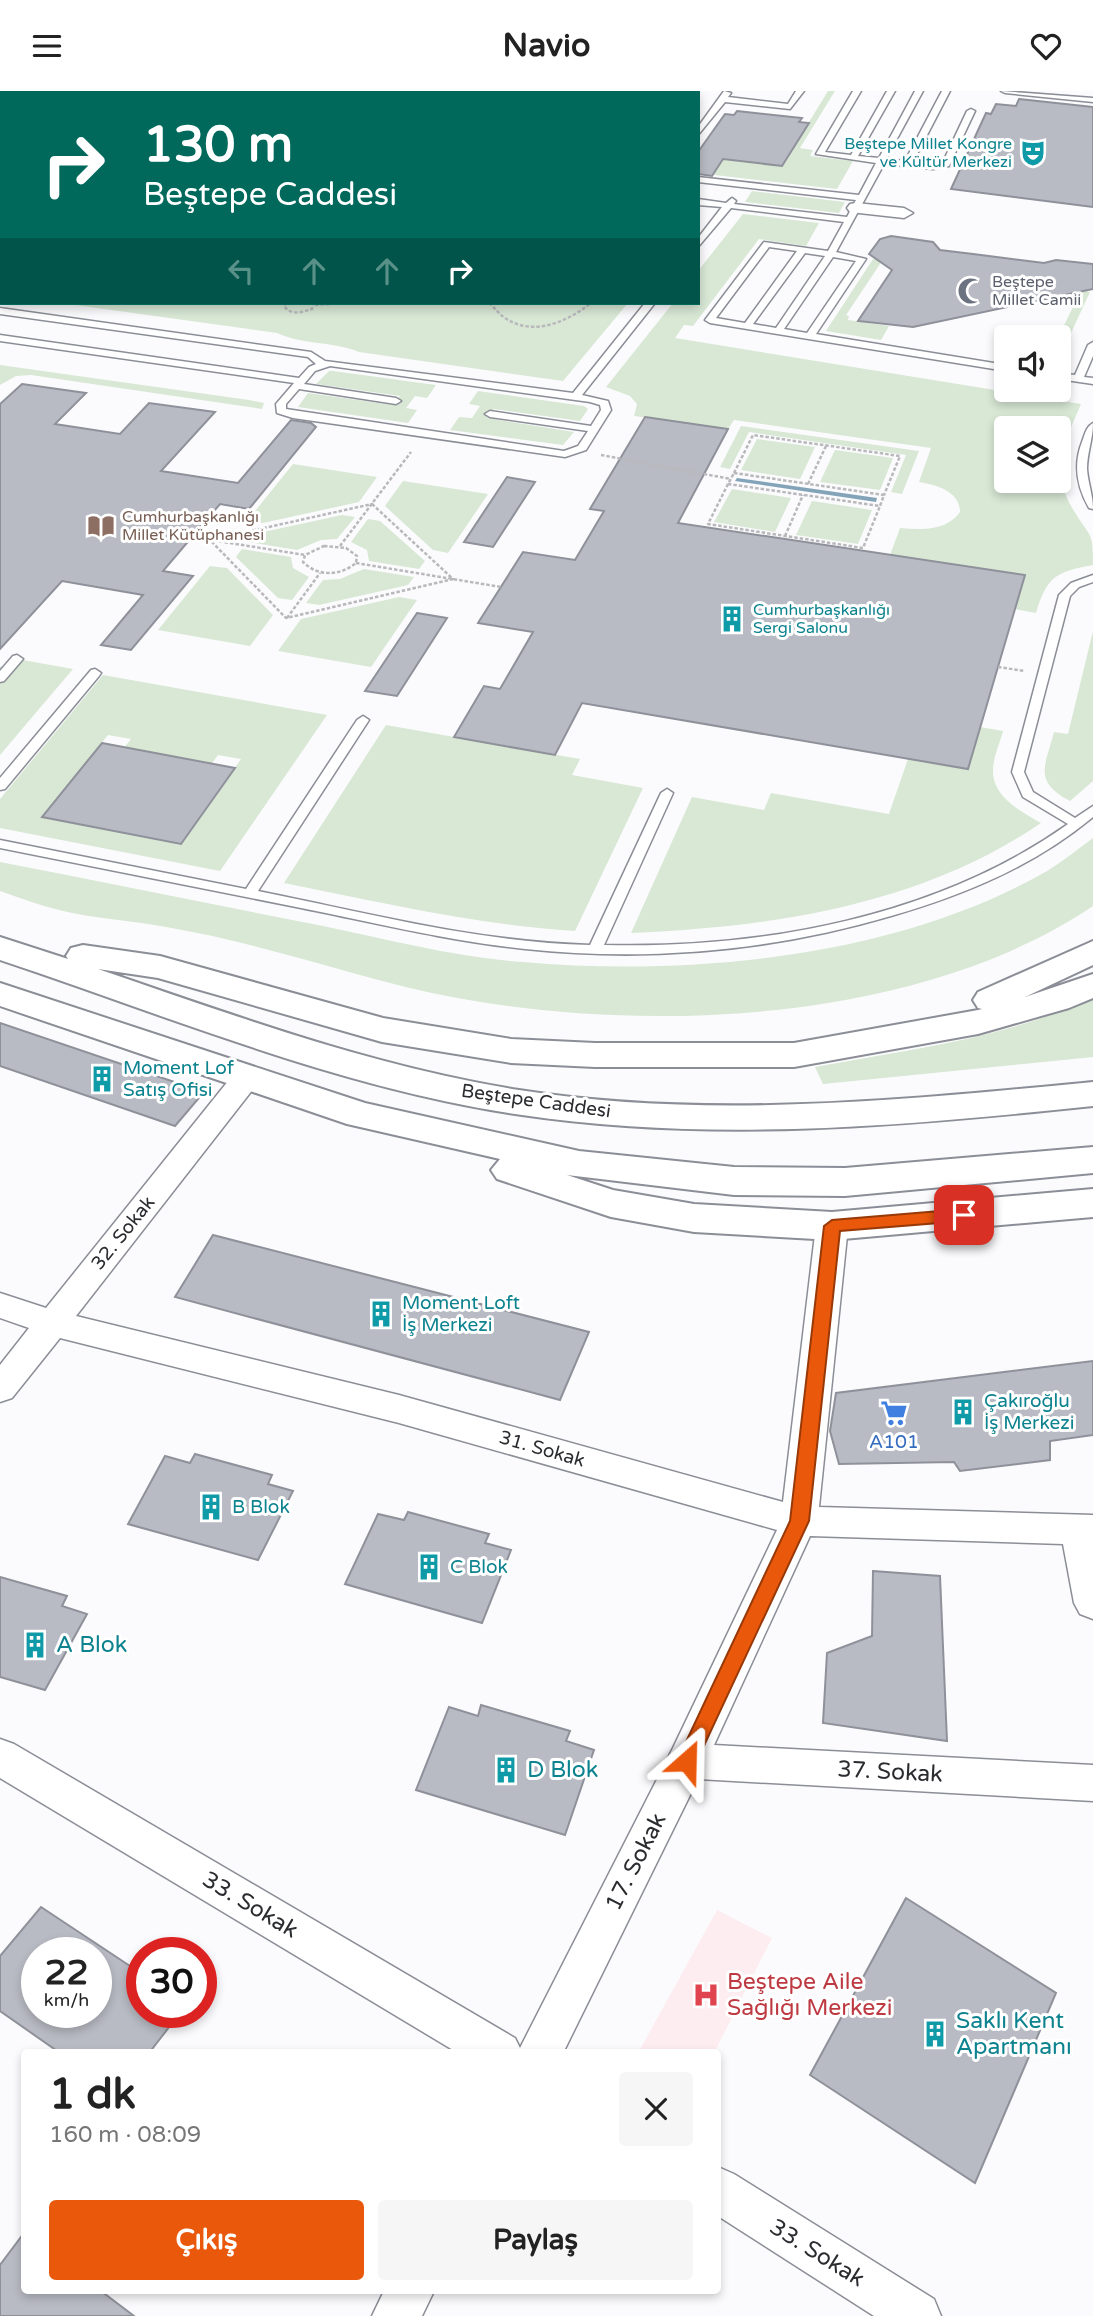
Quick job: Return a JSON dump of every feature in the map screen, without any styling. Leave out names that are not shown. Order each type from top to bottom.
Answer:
[{"type":"main road","points":[[0,946],[160,967],[382,1030],[511,1051],[595,1055],[794,1055],[978,1022],[1057,1000],[1093,985]]},
{"type":"main road","name":"Beştepe Caddesi","points":[[0,946],[309,1052],[440,1088],[575,1110],[705,1118],[801,1117],[898,1112],[1093,1094]]},
{"type":"main road","points":[[912,1035],[1093,952]]},
{"type":"main road","points":[[0,994],[360,1115],[538,1181],[611,1203],[694,1218],[832,1226],[1093,1203]]},
{"type":"main road","points":[[360,1115],[579,1164],[734,1181],[845,1182],[1093,1160]]},
{"type":"street","points":[[856,209],[904,213]]},
{"type":"street","name":"32. Sokak","points":[[0,1389],[247,1077]]},
{"type":"street","name":"17. Sokak","points":[[542,2049],[687,1761],[799,1521],[832,1226]]},
{"type":"street","name":"31. Sokak","points":[[0,1305],[51,1323],[399,1409],[799,1521],[1086,1530]]},
{"type":"street","points":[[1086,1530],[1093,1603]]},
{"type":"street","name":"33. Sokak","points":[[0,1757],[492,2049]]},
{"type":"street","name":"37. Sokak","points":[[687,1761],[1093,1783]]},
{"type":"street","name":"33. Sokak","points":[[721,2192],[917,2316]]},
{"type":"street","points":[[396,2316],[408,2294]]},
{"type":"lane","points":[[700,130],[728,91]]},
{"type":"lane","points":[[761,103],[769,91]]},
{"type":"lane","points":[[723,99],[790,107],[800,91]]},
{"type":"lane","points":[[857,91],[820,154],[933,167],[946,164],[971,111]]},
{"type":"lane","points":[[853,158],[891,91]]},
{"type":"lane","points":[[778,331],[831,254],[919,91]]},
{"type":"lane","points":[[908,164],[946,91]]},
{"type":"lane","points":[[1005,91],[1093,100]]},
{"type":"lane","points":[[700,179],[743,184],[856,209]]},
{"type":"lane","points":[[700,241],[729,206],[743,184]]},
{"type":"lane","points":[[700,202],[729,206],[856,209]]},
{"type":"lane","points":[[810,336],[862,258],[766,244],[709,320],[994,366]]},
{"type":"lane","points":[[747,326],[802,250]]},
{"type":"lane","points":[[575,397],[648,305]]},
{"type":"lane","points":[[0,311],[311,355],[322,363]]},
{"type":"lane","points":[[0,338],[397,401]]},
{"type":"lane","points":[[1077,379],[1093,345]]},
{"type":"lane","points":[[0,349],[296,386]]},
{"type":"lane","points":[[322,363],[575,397],[599,401],[606,407],[578,451],[557,454],[286,414],[279,408],[312,369],[322,363]]},
{"type":"lane","points":[[1071,378],[1093,381]]},
{"type":"lane","points":[[490,414],[594,429]]},
{"type":"lane","points":[[1093,426],[1081,453],[1081,473],[1093,506]]},
{"type":"lane","points":[[1076,824],[1028,794],[1018,772],[1065,595],[1074,585],[1093,578]]},
{"type":"lane","points":[[0,678],[17,659]]},
{"type":"lane","points":[[0,786],[95,673]]},
{"type":"lane","points":[[249,894],[363,720]]},
{"type":"lane","points":[[595,949],[667,793]]},
{"type":"lane","points":[[0,844],[525,945],[595,949],[701,947],[785,937],[872,919],[952,893],[1027,858],[1093,810]]},
{"type":"path","points":[[287,305],[285,308],[294,312],[309,311],[313,305]]},
{"type":"path","points":[[491,305],[504,319],[538,327],[565,320],[588,305]]},
{"type":"path","points":[[340,546],[424,434]]},
{"type":"path","points":[[753,435],[826,446],[900,456],[863,548],[708,524],[753,435]]},
{"type":"path","points":[[808,484],[826,446]]},
{"type":"path","points":[[578,451],[731,479]]},
{"type":"path","points":[[734,473],[884,495]]},
{"type":"path","points":[[728,484],[880,506]]},
{"type":"path","points":[[785,536],[803,495]]},
{"type":"path","points":[[210,540],[372,504]]},
{"type":"path","points":[[372,504],[453,579]]},
{"type":"path","points":[[192,537],[305,555],[324,546],[340,546],[355,553],[356,563]]},
{"type":"path","points":[[210,540],[286,618]]},
{"type":"path","points":[[305,555],[306,566],[320,573],[342,572],[356,563],[501,587]]},
{"type":"path","points":[[286,618],[320,573]]},
{"type":"path","points":[[286,618],[453,579]]},
{"type":"shaded area","name":"Beştepe Aile Sağlığı Merkezi","points":[[717,1910],[772,1938],[716,2049],[640,2049]]},
{"type":"green space","points":[[828,91],[835,91],[800,148],[813,150],[810,156],[853,161],[837,189],[706,174],[717,158],[782,166]]},
{"type":"green space","points":[[752,191],[845,202],[839,213],[745,202]]},
{"type":"green space","points":[[743,214],[819,223],[806,246],[759,239],[693,326],[684,325],[675,338],[994,390],[994,402],[1081,404],[1071,427],[1071,416],[994,416],[994,493],[1065,493],[1091,540],[1093,565],[1070,570],[1049,583],[1036,613],[1015,609],[1025,576],[890,555],[900,528],[925,529],[941,526],[960,512],[952,494],[939,487],[919,482],[931,448],[734,420],[728,429],[634,416],[637,404],[630,396],[606,387],[671,305],[700,305],[700,268]]},
{"type":"green space","points":[[873,259],[882,261],[846,315],[849,316],[848,320],[889,326],[881,340],[826,331]]},
{"type":"green space","points":[[1081,290],[1090,292],[1071,333],[1071,325],[1064,325]]},
{"type":"green space","points":[[75,305],[626,305],[563,381],[359,352],[277,333]]},
{"type":"green space","points":[[0,365],[264,403],[262,409],[31,375],[16,376],[0,385]]},
{"type":"green space","points":[[329,371],[436,385],[427,398],[415,396],[406,408],[417,410],[408,423],[298,407],[308,393],[393,405],[400,396],[316,384]]},
{"type":"green space","points":[[478,391],[584,406],[588,409],[580,421],[494,409],[487,418],[574,432],[563,445],[450,430],[459,417],[472,418],[480,406],[469,404]]},
{"type":"green space","points":[[741,426],[919,451],[902,494],[891,492],[906,455],[749,432],[730,469],[720,467]]},
{"type":"green space","points":[[757,439],[815,447],[800,479],[741,470]]},
{"type":"green space","points":[[835,450],[893,458],[880,490],[820,482]]},
{"type":"green space","points":[[293,464],[377,477],[359,502],[263,523],[247,521]]},
{"type":"green space","points":[[403,481],[488,494],[448,553],[433,550],[385,506]]},
{"type":"green space","points":[[732,489],[791,498],[775,532],[714,522]]},
{"type":"green space","points":[[812,501],[872,510],[858,544],[796,535]]},
{"type":"green space","points":[[342,515],[355,517],[337,539],[321,540],[297,550],[248,542],[254,534]]},
{"type":"green space","points":[[368,519],[380,521],[425,561],[419,569],[369,561],[367,550],[351,542]]},
{"type":"green space","points":[[242,549],[291,557],[293,568],[309,577],[292,600],[278,598],[236,557]]},
{"type":"green space","points":[[210,566],[227,568],[273,615],[250,646],[158,630]]},
{"type":"green space","points":[[364,569],[414,577],[408,585],[319,605],[306,603],[323,580],[340,579]]},
{"type":"green space","points":[[399,597],[417,600],[371,667],[278,651],[301,619]]},
{"type":"green space","points":[[1093,631],[1093,781],[1070,801],[1058,794],[1046,780],[1045,764],[1054,732],[1068,734]]},
{"type":"green space","points":[[17,659],[73,669],[0,755],[0,667]]},
{"type":"green space","points":[[103,675],[327,715],[220,871],[0,828],[0,799]],"holes":[[[108,735],[131,739],[66,822],[43,816]],[[218,755],[241,759],[181,844],[157,839]]]},
{"type":"green space","points":[[386,725],[580,759],[572,775],[643,788],[575,931],[465,918],[284,883]]},
{"type":"green space","points":[[980,727],[1003,731],[993,765],[997,788],[1010,803],[1041,823],[995,851],[946,874],[845,907],[739,925],[631,933],[692,797],[764,810],[771,793],[889,814],[908,759],[968,769]]},
{"type":"green space","points":[[1093,838],[1093,906],[1024,945],[948,975],[867,996],[782,1009],[696,1015],[612,1015],[529,1009],[452,997],[216,937],[59,910],[0,891],[0,862],[473,956],[588,966],[655,966],[792,954],[860,942],[926,924],[989,900],[1047,871]]},
{"type":"green space","points":[[1093,997],[1093,1057],[823,1084],[815,1067],[992,1033],[1060,1011]]},
{"type":"water","points":[[737,478],[877,498],[876,502],[735,481]]},
{"type":"building","name":"Beştepe Millet Kongre ve Kültür Merkezi","points":[[1019,99],[1093,107],[1093,207],[951,189],[986,113],[991,114],[996,104],[1016,106]]},
{"type":"building","points":[[737,111],[802,118],[799,122],[809,123],[782,166],[723,159],[712,176],[700,174],[700,149],[725,114],[734,115]]},
{"type":"building","name":"Beştepe Millet Camii","points":[[891,236],[933,242],[940,250],[1044,263],[1056,260],[1093,264],[1093,289],[913,327],[858,321],[892,270],[869,254],[880,239]]},
{"type":"building","name":"Cumhurbaşkanlığı Millet Kütüphanesi","points":[[22,384],[86,393],[55,424],[120,434],[149,403],[215,412],[161,471],[238,483],[291,420],[311,423],[316,427],[249,509],[220,504],[163,571],[193,576],[131,650],[101,645],[143,595],[62,581],[0,649],[0,404]]},
{"type":"building","name":"Cumhurbaşkanlığı Sergi Salonu","points":[[645,417],[728,429],[678,523],[1025,575],[968,769],[582,703],[555,755],[454,737],[484,686],[500,689],[533,632],[478,623],[523,552],[575,560],[604,511],[590,509]]},
{"type":"building","points":[[507,477],[535,482],[493,547],[464,542]]},
{"type":"building","points":[[417,613],[447,618],[397,696],[365,691]]},
{"type":"building","points":[[102,743],[235,768],[181,844],[42,817]]},
{"type":"building","name":"Moment Lof Satış Ofisi","points":[[0,1023],[204,1092],[175,1126],[0,1066]]},
{"type":"building","name":"Moment Loft İş Merkezi","points":[[213,1235],[589,1332],[560,1400],[175,1297]]},
{"type":"building","name":"Çakıroğlu İş Merkezi","points":[[1093,1361],[1093,1435],[1050,1441],[1050,1460],[960,1471],[954,1462],[839,1464],[830,1431],[836,1393]]},
{"type":"building","name":"B Blok","points":[[195,1454],[272,1475],[268,1484],[293,1491],[258,1560],[128,1524],[165,1456],[190,1463]]},
{"type":"building","name":"C Blok","points":[[408,1512],[489,1534],[485,1543],[511,1550],[482,1623],[345,1584],[378,1514],[404,1520]]},
{"type":"building","points":[[873,1571],[940,1576],[947,1741],[823,1723],[827,1653],[872,1636]]},
{"type":"building","name":"A Blok","points":[[0,1577],[67,1596],[62,1606],[87,1614],[45,1690],[0,1677]]},
{"type":"building","name":"D Blok","points":[[481,1705],[570,1731],[566,1741],[594,1750],[565,1835],[416,1790],[449,1707],[478,1716]]},
{"type":"building","name":"Saklı Kent Apartmanı","points":[[906,1898],[1056,1993],[975,2183],[810,2075]]},
{"type":"building","points":[[41,1907],[86,1937],[21,1937],[21,2026],[0,2011],[0,1956]]},
{"type":"building","points":[[112,1954],[126,1963],[126,2028],[168,2028],[152,2049],[54,2049],[24,2028],[112,2028]]},
{"type":"building","points":[[21,2237],[21,2294],[105,2294],[134,2316],[0,2316],[0,2265]]},
{"type":"place","name":"Beştepe Millet Kongre ve Kültür Merkezi","points":[[1033,153]]},
{"type":"place","name":"Beştepe Millet Camii","points":[[971,291]]},
{"type":"place","name":"Cumhurbaşkanlığı Millet Kütüphanesi","points":[[101,526]]},
{"type":"place","name":"Cumhurbaşkanlığı Sergi Salonu","points":[[732,619]]},
{"type":"place","name":"Moment Lof Satış Ofisi","points":[[102,1079]]},
{"type":"place","name":"Moment Loft İş Merkezi","points":[[381,1314]]},
{"type":"place","name":"Çakıroğlu İş Merkezi","points":[[963,1412]]},
{"type":"place","name":"A101","points":[[894,1413]]},
{"type":"place","name":"B Blok","points":[[211,1507]]},
{"type":"place","name":"C Blok","points":[[429,1567]]},
{"type":"place","name":"A Blok","points":[[35,1645]]},
{"type":"place","name":"D Blok","points":[[506,1770]]},
{"type":"place","name":"Beştepe Aile Sağlığı Merkezi","points":[[706,1995]]},
{"type":"place","name":"Saklı Kent Apartmanı","points":[[935,2034]]},
{"type":"route","points":[[687,1761],[799,1521],[832,1226],[964,1215]]}]
